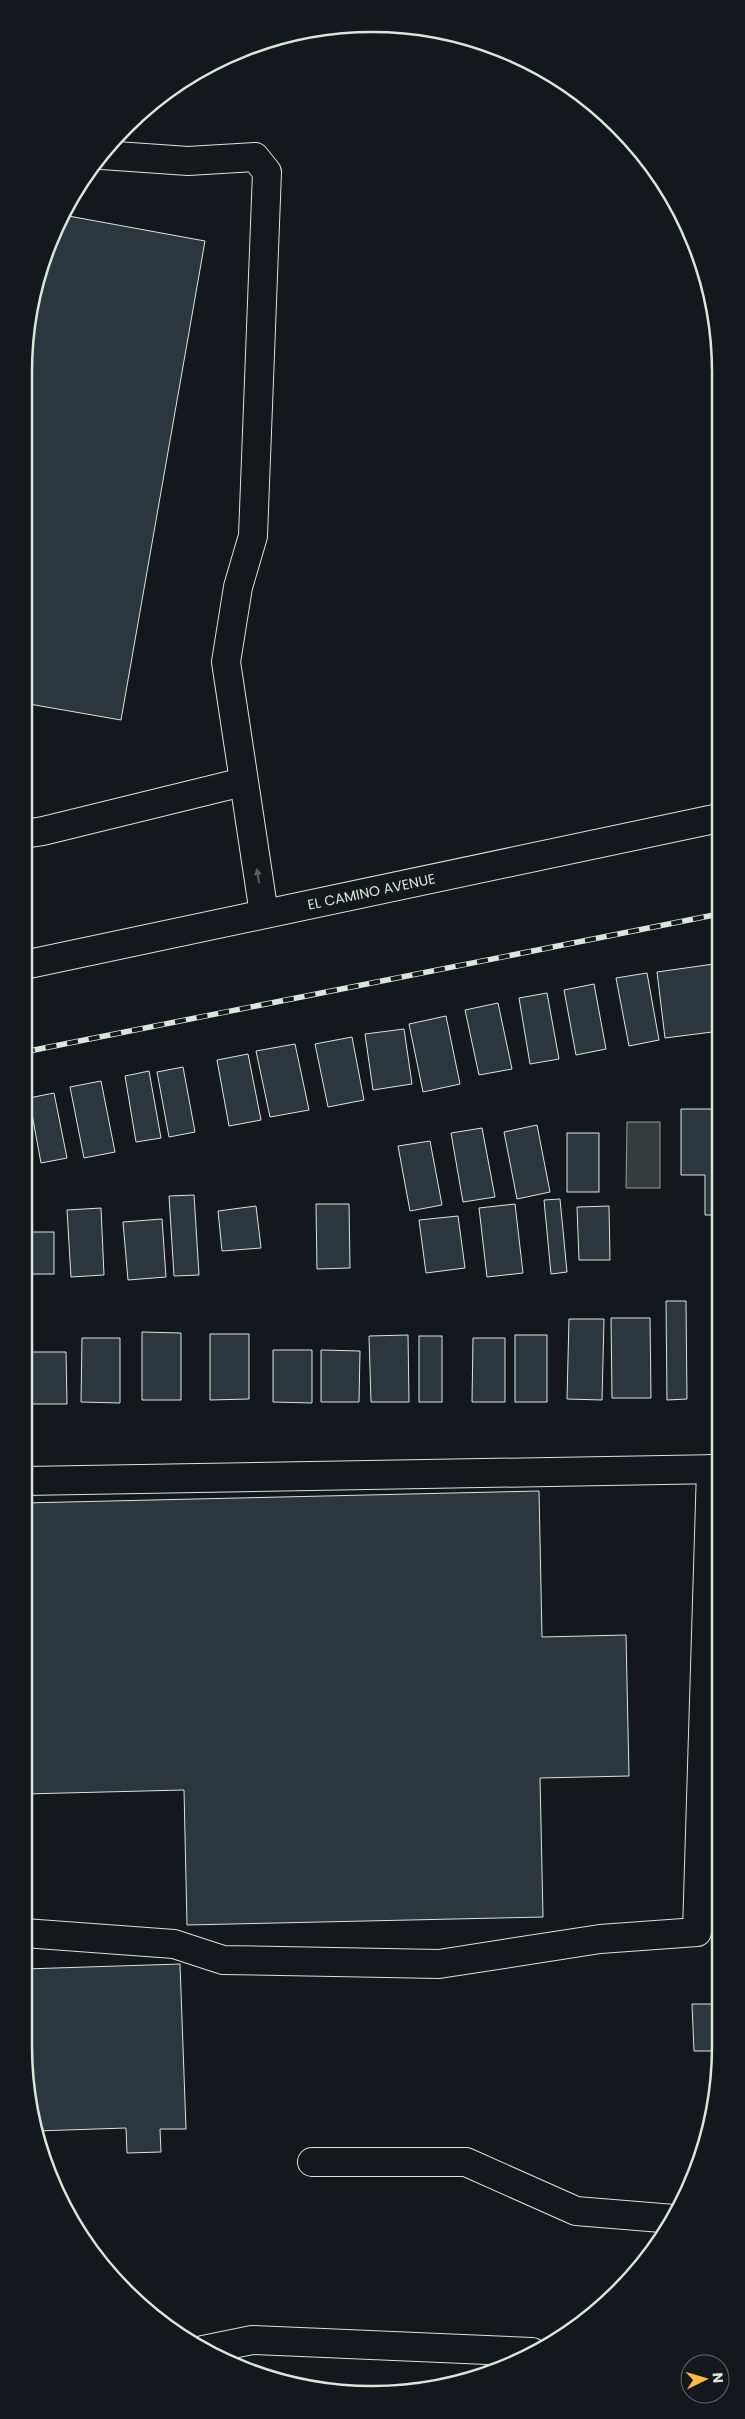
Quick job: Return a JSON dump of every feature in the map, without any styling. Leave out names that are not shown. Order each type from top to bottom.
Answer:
[{"type":"street","points":[[111,156],[188,161],[255,157],[267,172],[253,536],[238,587],[226,662],[264,914]]},
{"type":"street","points":[[32,833],[244,782]]},
{"type":"street","name":"EL CAMINO AVENUE","points":[[32,963],[712,819]]},
{"type":"street","points":[[32,1481],[712,1469]]},
{"type":"street","points":[[32,1934],[174,1944],[223,1960],[438,1964],[600,1940],[697,1932],[710,1828],[712,1708]]},
{"type":"street","points":[[312,2162],[466,2162],[576,2211],[666,2218]]},
{"type":"street","points":[[215,2348],[252,2340],[522,2352]]},
{"type":"shaded area","points":[[627,1122],[660,1122],[660,1188],[626,1188]]},
{"type":"building","points":[[71,216],[205,241],[121,720],[32,705],[33,350],[35,328],[44,285],[58,242]]},
{"type":"building","points":[[712,964],[712,1032],[665,1038],[657,972]]},
{"type":"building","points":[[647,973],[659,1040],[629,1046],[616,978]]},
{"type":"building","points":[[594,984],[606,1049],[576,1055],[564,990]]},
{"type":"building","points":[[547,993],[559,1059],[530,1064],[519,998]]},
{"type":"building","points":[[498,1003],[512,1069],[479,1075],[465,1010]]},
{"type":"building","points":[[446,1016],[460,1084],[423,1092],[409,1024]]},
{"type":"building","points":[[404,1029],[412,1084],[373,1090],[365,1034]]},
{"type":"building","points":[[352,1037],[364,1100],[328,1107],[315,1044]]},
{"type":"building","points":[[295,1044],[309,1110],[270,1117],[256,1051]]},
{"type":"building","points":[[248,1054],[261,1120],[229,1126],[217,1060]]},
{"type":"building","points":[[183,1067],[195,1132],[169,1137],[157,1072]]},
{"type":"building","points":[[149,1071],[161,1138],[136,1142],[125,1076]]},
{"type":"building","points":[[101,1081],[115,1152],[84,1158],[70,1087]]},
{"type":"building","points":[[54,1093],[67,1158],[41,1163],[32,1114],[32,1097]]},
{"type":"building","points":[[681,1109],[712,1109],[712,1215],[705,1215],[705,1175],[681,1175]]},
{"type":"building","points":[[537,1125],[550,1192],[517,1199],[504,1132]]},
{"type":"building","points":[[482,1128],[495,1197],[463,1202],[451,1133]]},
{"type":"building","points":[[567,1133],[599,1133],[599,1192],[567,1192]]},
{"type":"building","points":[[430,1141],[442,1205],[410,1211],[398,1146]]},
{"type":"building","points":[[194,1195],[199,1275],[174,1276],[169,1196]]},
{"type":"building","points":[[560,1199],[567,1272],[551,1274],[544,1200]]},
{"type":"building","points":[[316,1204],[349,1204],[350,1268],[317,1269]]},
{"type":"building","points":[[515,1204],[523,1273],[487,1277],[479,1208]]},
{"type":"building","points":[[256,1206],[261,1248],[222,1251],[218,1211]]},
{"type":"building","points":[[609,1206],[610,1260],[579,1260],[577,1207]]},
{"type":"building","points":[[101,1208],[104,1275],[71,1277],[67,1210]]},
{"type":"building","points":[[458,1216],[465,1268],[426,1273],[419,1220]]},
{"type":"building","points":[[162,1219],[166,1277],[128,1280],[123,1222]]},
{"type":"building","points":[[32,1232],[54,1232],[54,1274],[32,1274]]},
{"type":"building","points":[[666,1301],[686,1301],[687,1399],[667,1400]]},
{"type":"building","points":[[611,1318],[650,1318],[651,1398],[612,1398]]},
{"type":"building","points":[[569,1319],[604,1319],[602,1400],[567,1399]]},
{"type":"building","points":[[142,1332],[181,1333],[181,1400],[142,1400]]},
{"type":"building","points":[[210,1334],[249,1334],[249,1399],[210,1400]]},
{"type":"building","points":[[408,1335],[409,1402],[371,1402],[369,1336]]},
{"type":"building","points":[[515,1335],[547,1335],[547,1402],[515,1402]]},
{"type":"building","points":[[419,1336],[442,1336],[442,1402],[419,1402]]},
{"type":"building","points":[[82,1338],[120,1338],[120,1403],[81,1402]]},
{"type":"building","points":[[473,1338],[505,1338],[505,1402],[472,1402]]},
{"type":"building","points":[[273,1350],[312,1350],[312,1403],[273,1402]]},
{"type":"building","points":[[321,1350],[360,1351],[359,1402],[321,1402]]},
{"type":"building","points":[[32,1352],[66,1352],[67,1404],[32,1404]]},
{"type":"building","points":[[539,1491],[542,1637],[626,1635],[629,1776],[540,1778],[543,1917],[187,1925],[184,1790],[32,1794],[32,1503]]},
{"type":"building","points":[[180,1964],[186,2129],[160,2129],[161,2152],[127,2153],[126,2128],[43,2131],[35,2091],[33,2069],[32,1969]]},
{"type":"building","points":[[692,2004],[712,2004],[712,2051],[694,2051]]},
{"type":"railway","points":[[32,1050],[712,915]]}]
